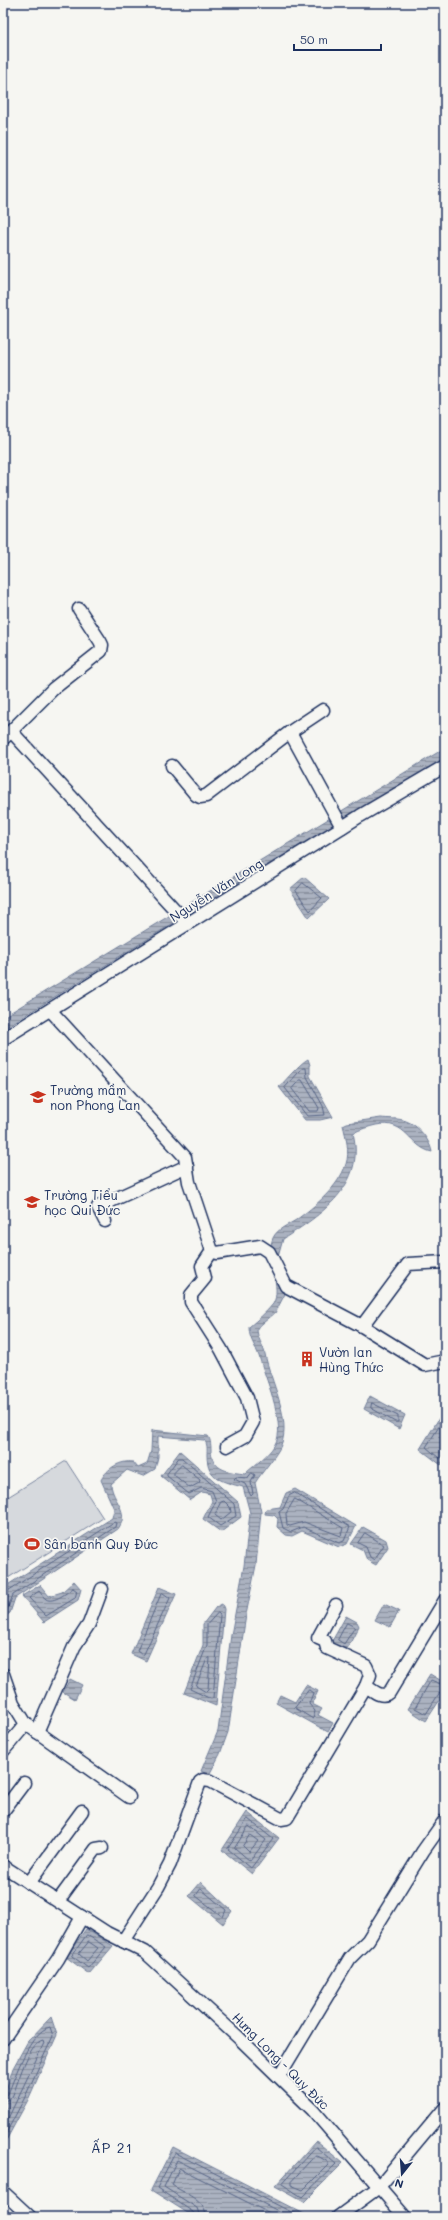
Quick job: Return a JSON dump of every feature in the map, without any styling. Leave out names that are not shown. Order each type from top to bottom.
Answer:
[{"type":"street","points":[[79,609],[100,640],[102,647],[101,650],[53,689],[7,736],[188,924]]},
{"type":"street","points":[[172,766],[196,795],[200,797],[206,796],[290,732],[323,710]]},
{"type":"street","points":[[290,732],[342,827]]},
{"type":"street","name":"Nguyễn Văn Long","points":[[3,1039],[51,1011],[342,827],[445,766]]},
{"type":"street","points":[[51,1011],[185,1157],[188,1166],[188,1182],[212,1251]]},
{"type":"street","points":[[105,1221],[98,1207],[188,1166]]},
{"type":"street","points":[[212,1251],[217,1252],[260,1246],[267,1249],[286,1286],[362,1326],[425,1365],[445,1361]]},
{"type":"street","points":[[212,1251],[202,1266],[205,1278],[191,1295],[192,1302],[221,1349],[247,1398],[252,1422],[245,1436],[227,1446]]},
{"type":"street","points":[[362,1326],[408,1264],[445,1262]]},
{"type":"street","points":[[36,1732],[74,1647],[89,1624],[102,1589]]},
{"type":"street","points":[[366,1686],[378,1694],[384,1695],[389,1693],[445,1600]]},
{"type":"street","points":[[128,1943],[170,1864],[200,1782],[204,1780],[210,1781],[281,1819],[287,1818],[366,1686],[370,1675],[366,1666],[326,1648],[325,1641],[318,1638],[336,1605]]},
{"type":"street","points":[[3,1674],[13,1703],[26,1724],[129,1797]]},
{"type":"street","points":[[3,1751],[26,1724]]},
{"type":"street","points":[[3,1811],[24,1783]]},
{"type":"street","points":[[29,1883],[82,1811]]},
{"type":"street","points":[[278,2076],[350,1958],[368,1940],[422,1851],[445,1820]]},
{"type":"street","points":[[58,1901],[96,1849],[102,1848]]},
{"type":"street","name":"Hưng Long - Quy Đức","points":[[3,1866],[107,1933],[145,1952],[313,2110],[405,2217]]},
{"type":"street","points":[[3,2039],[58,1959],[82,1917]]},
{"type":"street","points":[[338,2217],[379,2186],[445,2108]]},
{"type":"street","points":[[3,2192],[30,2217]]},
{"type":"shaded area","name":"Sân banh Quy Đức","points":[[66,1461],[103,1518],[8,1578],[3,1571],[3,1500]]},
{"type":"water","points":[[445,748],[445,759],[254,873],[3,1029],[3,1017]]},
{"type":"water","points":[[304,877],[329,899],[309,918],[290,889]]},
{"type":"water","points":[[308,1059],[310,1065],[310,1076],[333,1117],[320,1120],[305,1120],[279,1087],[304,1061]]},
{"type":"water","points":[[381,1118],[403,1120],[415,1126],[426,1138],[432,1152],[418,1145],[407,1134],[395,1126],[386,1124],[376,1125],[353,1133],[355,1152],[353,1168],[347,1183],[325,1209],[312,1220],[283,1239],[278,1257],[286,1292],[275,1313],[257,1328],[279,1400],[284,1424],[284,1435],[279,1449],[255,1483],[261,1512],[256,1565],[246,1615],[228,1732],[220,1754],[209,1775],[201,1771],[218,1731],[231,1635],[244,1566],[250,1513],[243,1487],[223,1481],[213,1474],[208,1463],[207,1445],[204,1440],[158,1436],[158,1457],[155,1469],[143,1476],[127,1470],[111,1484],[114,1496],[120,1506],[123,1517],[118,1529],[15,1598],[10,1613],[3,1618],[6,1586],[112,1518],[114,1509],[101,1480],[107,1472],[124,1462],[133,1462],[138,1468],[147,1464],[151,1451],[152,1430],[208,1436],[212,1458],[215,1463],[219,1467],[228,1471],[245,1474],[271,1450],[277,1440],[278,1421],[259,1356],[251,1339],[249,1327],[271,1307],[276,1298],[271,1253],[273,1238],[280,1230],[311,1209],[325,1196],[332,1189],[342,1173],[348,1155],[343,1125],[347,1123]]},
{"type":"water","points":[[370,1396],[405,1415],[399,1429],[364,1409]]},
{"type":"water","points":[[441,1415],[445,1418],[445,1459],[441,1465],[420,1449]]},
{"type":"water","points":[[180,1451],[238,1502],[241,1517],[221,1532],[203,1519],[212,1501],[210,1494],[202,1492],[190,1500],[161,1476]]},
{"type":"water","points":[[295,1489],[356,1526],[347,1544],[339,1547],[302,1531],[292,1536],[286,1535],[277,1527],[278,1519],[274,1515],[265,1514],[266,1509],[280,1507],[286,1493]]},
{"type":"water","points":[[363,1527],[386,1540],[388,1547],[376,1565],[367,1560],[363,1550],[351,1544]]},
{"type":"water","points":[[74,1581],[81,1589],[78,1600],[44,1622],[22,1596],[40,1585],[49,1596],[62,1592]]},
{"type":"water","points":[[159,1587],[176,1594],[146,1661],[131,1654]]},
{"type":"water","points":[[222,1604],[224,1609],[216,1706],[184,1693],[203,1645],[203,1624],[216,1607]]},
{"type":"water","points":[[384,1604],[399,1611],[390,1627],[375,1620]]},
{"type":"water","points":[[346,1616],[357,1622],[359,1626],[347,1649],[331,1643]]},
{"type":"water","points":[[430,1674],[445,1683],[445,1692],[426,1721],[408,1709]]},
{"type":"water","points":[[70,1679],[82,1685],[75,1699],[63,1692]]},
{"type":"water","points":[[306,1685],[318,1691],[312,1704],[322,1709],[318,1715],[333,1723],[328,1732],[276,1703],[280,1695],[295,1702]]},
{"type":"water","points":[[247,1812],[279,1838],[252,1874],[222,1850]]},
{"type":"water","points":[[201,1882],[232,1911],[223,1924],[189,1896]]},
{"type":"water","points":[[86,1929],[113,1946],[89,1974],[66,1957]]},
{"type":"water","points":[[51,2017],[57,2035],[28,2100],[3,2146],[3,2099],[13,2068],[28,2041]]},
{"type":"water","points":[[316,2141],[343,2163],[304,2202],[275,2186]]},
{"type":"water","points":[[173,2147],[310,2217],[194,2217],[151,2190]]},
{"type":"place","name":"Trường mầm non Phong Lan","points":[[38,1097]]},
{"type":"place","name":"Trường Tiểu học Qui Đức","points":[[32,1202]]},
{"type":"place","name":"Vườn lan Hùng Thức","points":[[307,1359]]},
{"type":"place","name":"Sân banh Quy Đức","points":[[32,1544]]},
{"type":"district","name":"ẤP 21","points":[[112,2148]]}]
